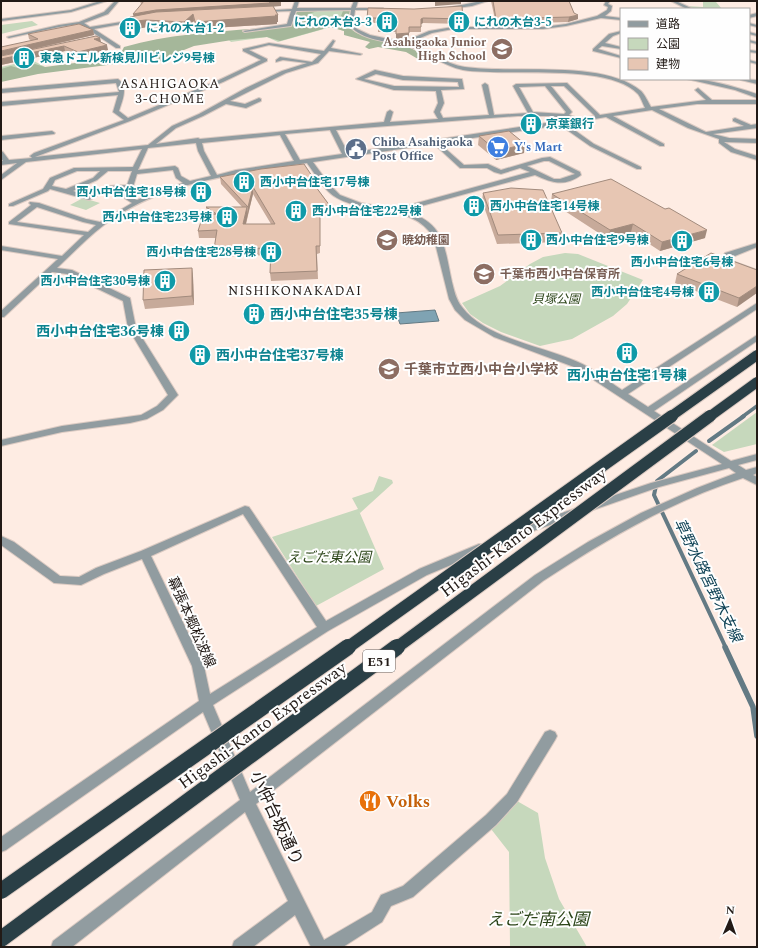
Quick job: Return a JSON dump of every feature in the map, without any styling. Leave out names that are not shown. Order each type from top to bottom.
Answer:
[{"type":"highway","name":"Higashi-Kanto Expressway","points":[[1,891],[757,356]]},
{"type":"highway","name":"Higashi-Kanto Expressway","points":[[1,939],[757,382]]},
{"type":"street","points":[[1,20],[55,14],[86,7],[103,1]]},
{"type":"street","points":[[9,38],[59,26],[81,23],[106,13],[117,1]]},
{"type":"street","points":[[245,31],[289,25],[297,1]]},
{"type":"street","points":[[356,1],[350,23],[355,29],[366,35],[420,49],[447,64],[488,71],[568,72],[606,78],[623,83],[636,90],[641,94],[651,109],[703,133],[722,140],[757,141]]},
{"type":"street","points":[[445,8],[472,6],[486,1]]},
{"type":"street","points":[[403,44],[431,32],[447,29],[469,27],[555,27],[598,16],[609,11],[610,6],[606,5],[608,1]]},
{"type":"street","points":[[673,1],[689,8]]},
{"type":"street","points":[[79,6],[86,7]]},
{"type":"street","points":[[256,11],[294,9],[390,9]]},
{"type":"street","points":[[750,17],[757,14]]},
{"type":"street","points":[[598,16],[620,19]]},
{"type":"street","points":[[750,17],[757,18]]},
{"type":"street","points":[[89,28],[149,18]]},
{"type":"street","points":[[81,23],[118,47]]},
{"type":"street","points":[[620,32],[611,35],[595,50],[620,57]]},
{"type":"street","points":[[95,39],[102,37]]},
{"type":"street","points":[[138,202],[128,198],[129,187],[134,171],[148,146],[174,127],[284,72],[314,63],[326,51],[333,41]]},
{"type":"street","points":[[1,178],[36,154],[128,120],[221,81],[265,60],[245,50],[269,44],[360,54]]},
{"type":"street","points":[[601,44],[620,48]]},
{"type":"street","points":[[278,61],[282,58],[314,63]]},
{"type":"street","points":[[375,72],[379,72],[403,78],[460,80],[462,88],[438,89],[394,88],[359,79],[375,72]]},
{"type":"street","points":[[695,80],[736,89],[757,96]]},
{"type":"street","points":[[1,91],[118,81],[121,93],[116,112],[128,120]]},
{"type":"street","points":[[532,115],[516,86],[565,84],[599,117]]},
{"type":"street","points":[[485,85],[492,118]]},
{"type":"street","points":[[547,85],[569,112],[565,116]]},
{"type":"street","points":[[438,89],[441,103],[437,112],[442,120]]},
{"type":"street","points":[[698,90],[711,102]]},
{"type":"street","points":[[1,104],[121,93]]},
{"type":"street","points":[[677,96],[685,103]]},
{"type":"street","points":[[226,102],[246,106],[259,100]]},
{"type":"street","points":[[1,315],[15,304],[101,224],[138,202],[188,183],[214,176],[685,103],[755,103]]},
{"type":"street","points":[[386,124],[390,112]]},
{"type":"street","points":[[1,153],[4,162],[198,140],[386,124],[532,115],[565,116],[579,120]]},
{"type":"street","points":[[608,116],[662,145]]},
{"type":"street","points":[[735,120],[754,127]]},
{"type":"street","points":[[562,123],[592,145],[639,168]]},
{"type":"street","points":[[703,133],[754,127]]},
{"type":"street","points":[[332,128],[346,156]]},
{"type":"street","points":[[1,138],[52,133]]},
{"type":"street","points":[[282,134],[298,163]]},
{"type":"street","points":[[198,140],[201,151],[214,176]]},
{"type":"street","points":[[722,140],[721,142],[724,145],[757,158]]},
{"type":"street","points":[[435,142],[462,167],[488,166],[501,172],[544,159],[550,159],[578,172],[578,175],[561,181],[553,181],[521,166]]},
{"type":"street","points":[[309,161],[337,195],[348,200],[421,220],[431,226],[438,240],[453,298],[458,308],[477,324],[498,336],[563,358],[577,365],[757,482]]},
{"type":"street","points":[[11,205],[46,190],[52,179],[76,169],[134,171],[175,168],[178,177],[188,183]]},
{"type":"street","points":[[68,191],[95,179],[106,169]]},
{"type":"street","points":[[394,212],[535,172]]},
{"type":"street","points":[[47,188],[68,191],[89,198],[110,187],[129,187]]},
{"type":"street","points":[[90,234],[11,223],[34,203],[85,221],[101,224]]},
{"type":"street","points":[[757,245],[728,255],[726,258],[729,263],[757,273]]},
{"type":"street","points":[[1,248],[63,258]]},
{"type":"street","points":[[1,443],[83,426],[142,418],[160,408],[173,395],[132,328],[127,300],[69,272],[50,270]]},
{"type":"street","points":[[622,394],[757,305]]},
{"type":"street","points":[[648,411],[757,337]]},
{"type":"street","points":[[1,845],[206,703],[324,628],[422,572],[525,529],[655,485],[757,457]]},
{"type":"street","points":[[59,947],[539,578],[585,547],[632,522],[670,504],[757,470]]},
{"type":"street","points":[[1,540],[10,544],[58,580],[81,581],[100,571],[145,554],[245,509],[324,628]]},
{"type":"street","name":"幕張本郷松波線","points":[[145,554],[198,666],[206,703]]},
{"type":"street","name":"小仲台坂通り","points":[[206,703],[248,803],[320,947]]},
{"type":"street","points":[[328,947],[377,917],[386,900],[408,892],[491,820],[512,798],[550,736]]},
{"type":"street","points":[[240,947],[298,903]]},
{"type":"green space","points":[[703,1],[716,2],[721,8],[691,8],[687,6],[703,7]]},
{"type":"green space","points":[[298,10],[321,10],[308,14],[308,16],[325,19],[333,19],[341,16],[343,11],[350,11],[348,24],[352,30],[360,35],[408,47],[417,52],[423,58],[418,59],[406,52],[378,47],[369,49],[365,47],[370,42],[344,35],[344,31],[330,27],[280,41],[267,37],[232,40],[194,46],[174,54],[173,60],[149,63],[146,60],[38,74],[1,82],[1,69],[11,66],[18,68],[35,64],[45,67],[90,61],[120,55],[124,47],[165,38],[291,25]]},
{"type":"green space","points":[[296,11],[349,11],[346,24],[357,35],[331,27],[278,42],[267,37],[231,42],[223,34],[291,25]]},
{"type":"green space","points":[[32,21],[38,25],[1,34],[1,25]]},
{"type":"green space","points":[[32,60],[45,67],[1,76],[1,67]]},
{"type":"green space","points":[[83,198],[100,203],[86,210],[70,205]]},
{"type":"green space","name":"貝塚公園","points":[[565,253],[578,254],[643,280],[627,304],[613,316],[572,339],[540,346],[501,332],[483,323],[470,314],[462,303],[500,286],[530,264],[543,257]]},
{"type":"green space","points":[[757,412],[757,444],[724,452],[712,445]]},
{"type":"green space","name":"えごだ東公園","points":[[379,476],[392,480],[393,483],[360,513],[359,511],[384,569],[316,606],[272,537],[358,509],[352,498],[373,491]]},
{"type":"green space","name":"えごだ南公園","points":[[517,801],[538,813],[545,858],[559,899],[587,947],[510,947],[509,852],[491,829]]},
{"type":"water","points":[[435,310],[439,321],[400,324],[396,313]]},
{"type":"building","points":[[144,1],[281,1],[269,2],[270,3],[156,10],[133,14]]},
{"type":"building","points":[[493,1],[569,1],[574,13],[578,15],[569,17],[496,19]]},
{"type":"building","points":[[273,6],[278,15],[275,15],[276,16],[195,22],[193,14],[184,22],[146,20],[136,21],[130,17],[156,12]]},
{"type":"building","points":[[462,6],[463,19],[423,18],[421,19],[421,27],[409,27],[409,33],[396,34],[396,27],[378,27],[378,18],[367,18],[368,8],[414,9]]},
{"type":"building","points":[[79,24],[93,30],[1,51],[1,47],[38,39],[28,34]]},
{"type":"building","points":[[96,36],[100,38],[94,39],[107,45],[78,52],[64,46],[1,59],[1,56]]},
{"type":"building","points":[[509,131],[525,144],[497,151],[479,136]]},
{"type":"building","points":[[304,164],[316,182],[313,183],[330,206],[320,204],[320,246],[316,246],[317,271],[270,273],[271,248],[214,249],[217,230],[198,231],[204,212],[218,215],[206,207],[247,207],[243,224],[275,224],[253,187],[248,207],[220,177],[261,169]]},
{"type":"building","points":[[611,179],[665,209],[669,208],[707,230],[662,242],[633,224],[610,230],[552,194]]},
{"type":"building","points":[[511,188],[543,190],[562,233],[498,235],[483,193]]},
{"type":"building","points":[[711,253],[757,270],[757,286],[739,298],[677,274]]},
{"type":"building","points":[[192,268],[192,296],[143,300],[144,270]]},
{"type":"waterway","points":[[742,417],[757,406]]},
{"type":"waterway","points":[[709,441],[744,416]]},
{"type":"waterway","name":"草野水路宮野木支線","points":[[696,451],[657,481],[654,495],[726,648]]},
{"type":"waterway","name":"草野水路宮野木支線","points":[[725,647],[753,707],[757,736]]},
{"type":"place","name":"にれの木台3-3","points":[[387,22]]},
{"type":"place","name":"にれの木台3-5","points":[[459,22]]},
{"type":"place","name":"にれの木台1-2","points":[[130,28]]},
{"type":"place","name":"Asahigaoka Junior High School","points":[[502,49]]},
{"type":"place","name":"東急ドエル新検見川ビレジ9号棟","points":[[24,58]]},
{"type":"place","name":"京葉銀行","points":[[531,124]]},
{"type":"place","name":"Y's Mart","points":[[498,147]]},
{"type":"place","name":"Chiba Asahigaoka Post Office","points":[[356,149]]},
{"type":"place","name":"西小中台住宅17号棟","points":[[244,182]]},
{"type":"place","name":"西小中台住宅18号棟","points":[[201,192]]},
{"type":"place","name":"西小中台住宅14号棟","points":[[474,206]]},
{"type":"place","name":"西小中台住宅22号棟","points":[[296,211]]},
{"type":"place","name":"西小中台住宅23号棟","points":[[227,217]]},
{"type":"place","name":"暁幼稚園","points":[[387,240]]},
{"type":"place","name":"西小中台住宅9号棟","points":[[531,240]]},
{"type":"place","name":"西小中台住宅6号棟","points":[[682,241]]},
{"type":"place","name":"西小中台住宅28号棟","points":[[271,252]]},
{"type":"place","name":"千葉市西小中台保育所","points":[[484,274]]},
{"type":"place","name":"西小中台住宅30号棟","points":[[165,281]]},
{"type":"place","name":"西小中台住宅4号棟","points":[[709,292]]},
{"type":"place","name":"西小中台住宅35号棟","points":[[254,314]]},
{"type":"place","name":"西小中台住宅36号棟","points":[[179,331]]},
{"type":"place","name":"西小中台住宅1号棟","points":[[627,353]]},
{"type":"place","name":"西小中台住宅37号棟","points":[[200,355]]},
{"type":"place","name":"千葉市立西小中台小学校","points":[[389,369]]},
{"type":"place","name":"Volks","points":[[370,801]]},
{"type":"district","name":"ASAHIGAOKA 3-CHOME","points":[[170,90]]},
{"type":"district","name":"NISHIKONAKADAI","points":[[295,290]]}]
